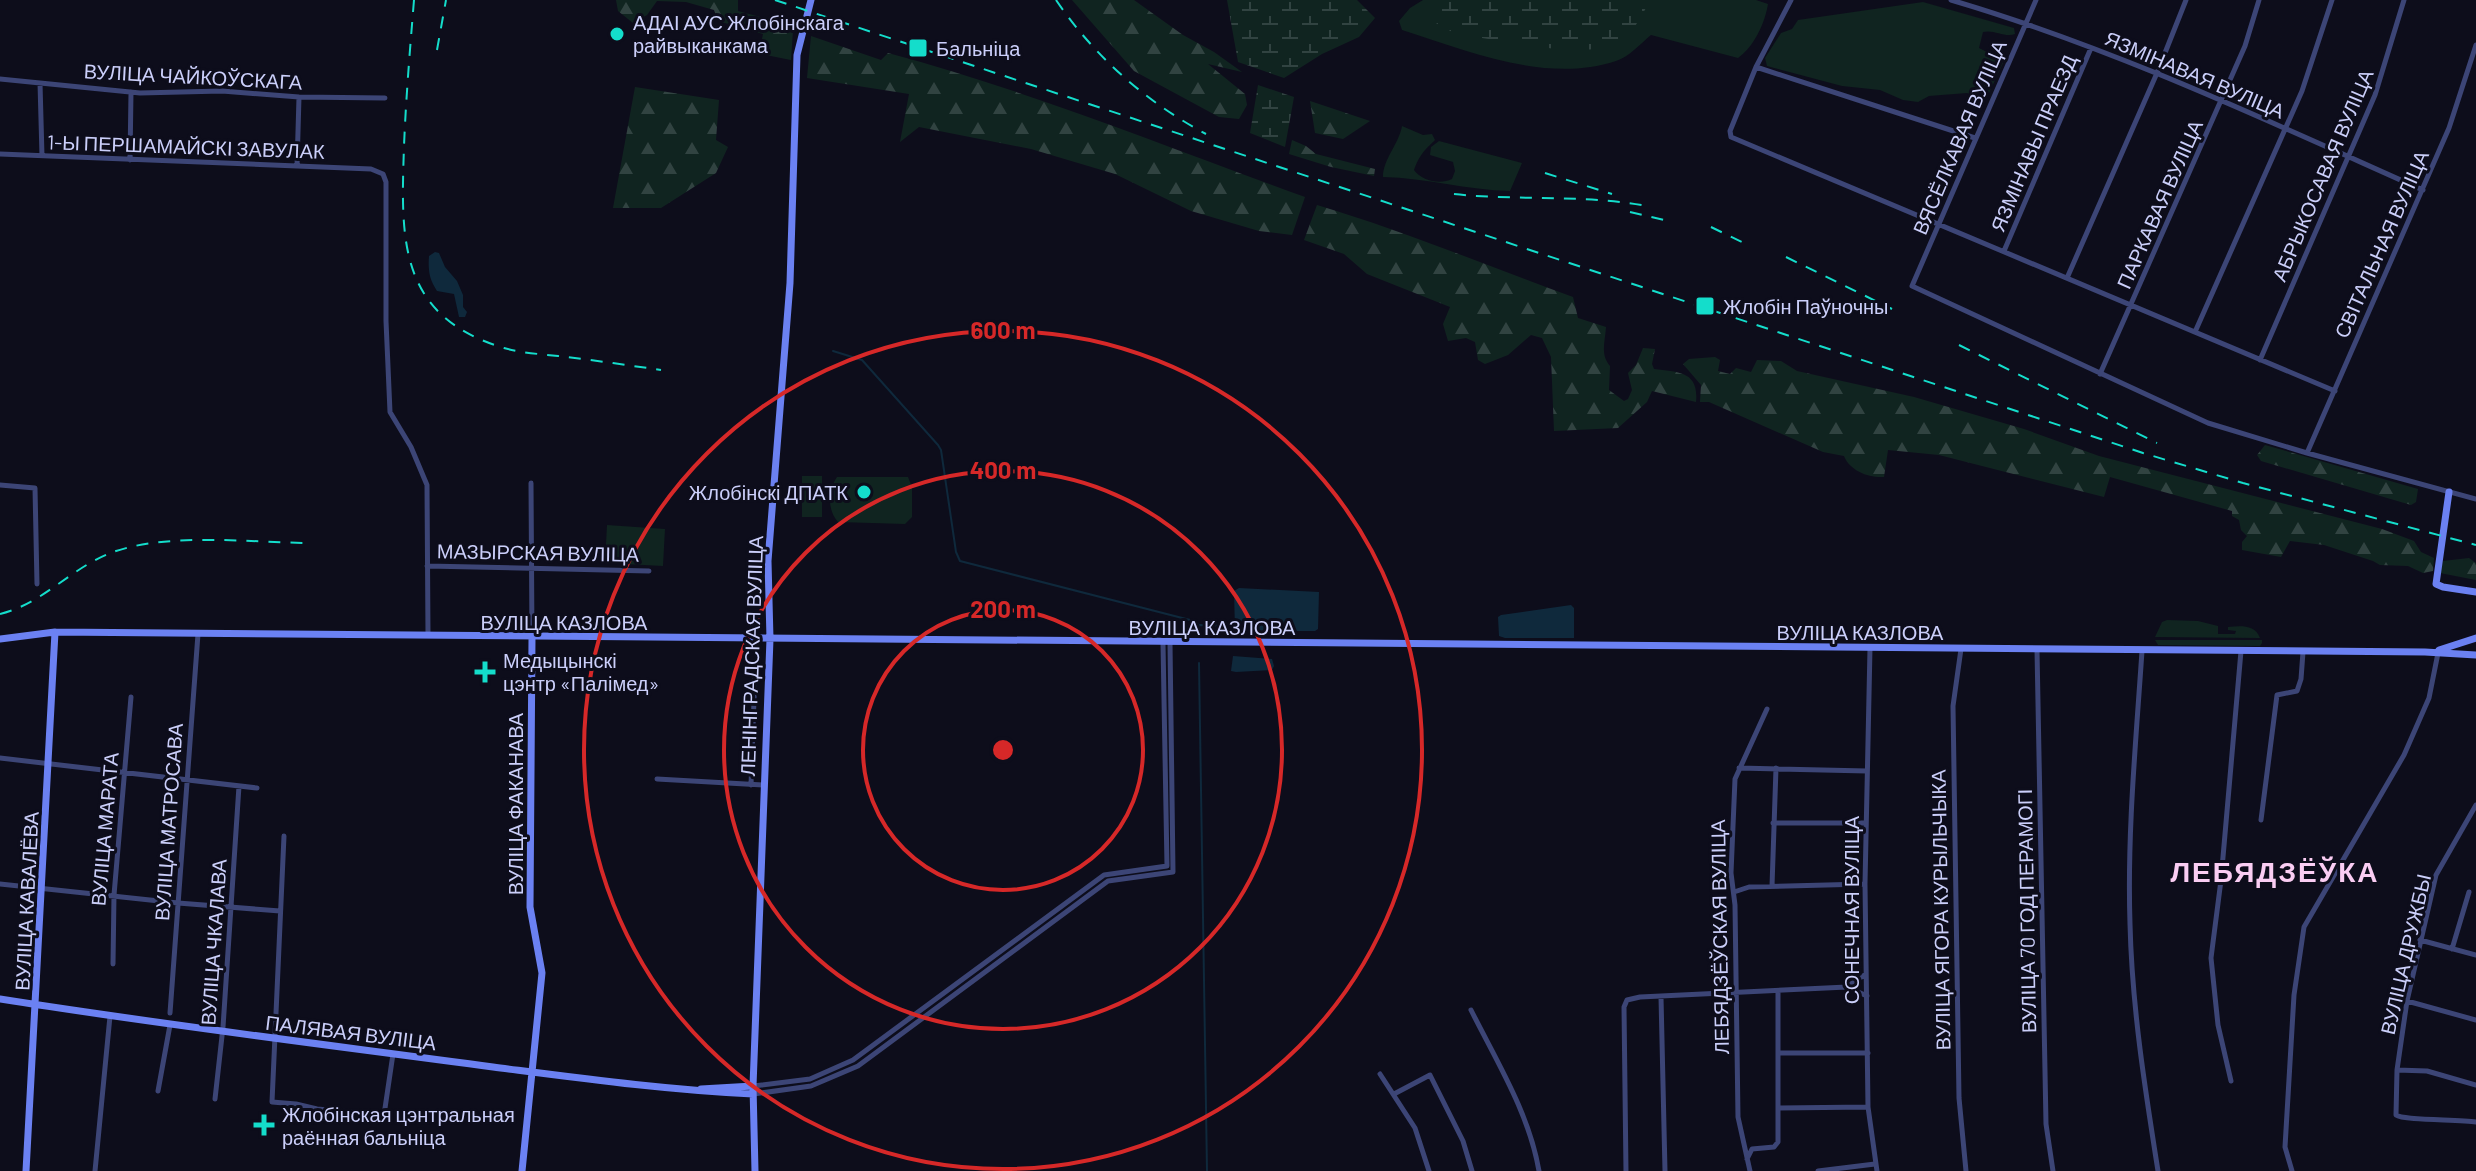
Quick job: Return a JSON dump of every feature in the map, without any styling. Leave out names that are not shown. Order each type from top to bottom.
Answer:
[{"type":"main road","name":"ЛЕНІНГРАДСКАЯ ВУЛІЦА","points":[[755,1171],[753,1090],[770,639],[768,561],[792,255],[797,55],[811,0]]},
{"type":"main road","points":[[2449,492],[2436,582],[2443,587],[2476,592]]},
{"type":"main road","name":"ВУЛІЦА КАЗЛОВА","points":[[0,639],[55,632],[2425,652]]},
{"type":"main road","name":"ВУЛІЦА КАВАЛЁВА","points":[[26,1171],[55,632]]},
{"type":"main road","name":"ВУЛІЦА ФАКАНАВА","points":[[522,1171],[542,973],[530,895],[532,638]]},
{"type":"main road","points":[[2425,652],[2447,649],[2476,638]]},
{"type":"main road","points":[[2425,652],[2476,655]]},
{"type":"main road","name":"ПАЛЯВАЯ ВУЛІЦА","points":[[0,999],[170,1025],[533,1072],[698,1090],[709,1087],[753,1090]]},
{"type":"street","points":[[1791,0],[1756,67],[1730,131],[1731,137],[2335,391]]},
{"type":"street","name":"ЯЗМІНАВАЯ ВУЛІЦА","points":[[1951,0],[2026,23],[2157,73],[2423,190]]},
{"type":"street","name":"ВЯСЁЛКАВАЯ ВУЛІЦА","points":[[2036,0],[1912,286],[2100,374]]},
{"type":"street","points":[[2067,278],[2186,0]]},
{"type":"street","name":"ПАРКАВАЯ ВУЛІЦА","points":[[2100,374],[2245,46],[2259,0]]},
{"type":"street","points":[[2195,332],[2285,129],[2315,55],[2332,0]]},
{"type":"street","name":"АБРЫКОСАВАЯ ВУЛІЦА","points":[[2260,360],[2375,95],[2404,0]]},
{"type":"street","name":"СВІТАЛЬНАЯ ВУЛІЦА","points":[[2307,453],[2423,190],[2463,90],[2476,45]]},
{"type":"street","name":"ЯЗМІНАВЫ ПРАЕЗД","points":[[2004,251],[2091,48]]},
{"type":"street","points":[[1756,67],[1975,138]]},
{"type":"street","name":"ВУЛІЦА ЧАЙКОЎСКАГА","points":[[0,79],[131,92],[222,91],[299,97],[385,98]]},
{"type":"street","points":[[40,83],[42,156]]},
{"type":"street","points":[[130,160],[131,92]]},
{"type":"street","points":[[297,166],[299,97]]},
{"type":"street","name":"1-Ы ПЕРШАМАЙСКІ ЗАВУЛАК","points":[[0,154],[371,169],[383,174],[386,182],[386,321],[390,412],[419,463],[427,485],[427,566]]},
{"type":"street","points":[[2100,374],[2208,423],[2476,499]]},
{"type":"street","name":"ВУЛІЦА ФАКАНАВА","points":[[531,483],[532,638]]},
{"type":"street","points":[[0,485],[35,488],[37,584]]},
{"type":"street","points":[[427,566],[428,637]]},
{"type":"street","name":"МАЗЫРСКАЯ ВУЛІЦА","points":[[427,566],[649,571]]},
{"type":"street","name":"ВУЛІЦА МАТРОСАВА","points":[[170,1013],[198,634]]},
{"type":"street","points":[[753,1090],[800,1081],[840,1067],[874,1047],[1104,875],[1166,867],[1166,643]]},
{"type":"street","name":"СОНЕЧНАЯ ВУЛІЦА","points":[[1870,648],[1866,973],[1868,1107],[1876,1168]]},
{"type":"street","name":"ВУЛІЦА ЯГОРА КУРЫЛЬЧЫКА","points":[[1961,649],[1953,706],[1959,1098],[1966,1171]]},
{"type":"street","name":"ВУЛІЦА 70 ГОД ПЕРАМОГІ","points":[[2037,650],[2046,1124],[2053,1171]]},
{"type":"street","points":[[2142,651],[2132,800],[2130,923],[2142,1070],[2158,1171]]},
{"type":"street","points":[[2231,1081],[2218,1025],[2211,958],[2241,651]]},
{"type":"street","points":[[2261,820],[2277,695],[2297,691],[2303,652]]},
{"type":"street","points":[[2292,1171],[2285,1147],[2294,995],[2304,927],[2404,755],[2429,698],[2438,653]]},
{"type":"street","points":[[751,785],[755,672]]},
{"type":"street","name":"ВУЛІЦА МАРАТА","points":[[113,964],[114,895],[131,697]]},
{"type":"street","name":"ЛЕБЯДЗЁЎСКАЯ ВУЛІЦА","points":[[1750,1171],[1738,1117],[1731,857],[1735,779],[1767,709]]},
{"type":"street","points":[[0,758],[257,788]]},
{"type":"street","points":[[1739,768],[1867,771]]},
{"type":"street","points":[[1772,886],[1776,768]]},
{"type":"street","points":[[657,779],[763,785]]},
{"type":"street","name":"ВУЛІЦА ЧКАЛАВА","points":[[215,1099],[223,1032],[239,786]]},
{"type":"street","name":"ВУЛІЦА ДРУЖБЫ","points":[[2476,805],[2436,875],[2407,1001],[2397,1070],[2398,1118],[2476,1122]]},
{"type":"street","points":[[1773,823],[1866,823]]},
{"type":"street","points":[[284,836],[272,1102],[384,1115],[393,1054]]},
{"type":"street","points":[[0,884],[280,911]]},
{"type":"street","points":[[1734,892],[1749,887],[1865,884]]},
{"type":"street","points":[[2452,949],[2469,892]]},
{"type":"street","points":[[2420,940],[2476,955]]},
{"type":"street","points":[[1847,987],[1866,973]]},
{"type":"street","points":[[1626,1171],[1624,1007],[1631,997],[1847,987],[1867,996]]},
{"type":"street","points":[[1747,1159],[1752,1149],[1777,1146],[1778,992]]},
{"type":"street","points":[[1661,997],[1665,1171]]},
{"type":"street","points":[[2407,1001],[2476,1020]]},
{"type":"street","points":[[1471,1010],[1520,1107],[1534,1143],[1539,1171]]},
{"type":"street","points":[[95,1171],[110,1016]]},
{"type":"street","points":[[158,1091],[170,1025]]},
{"type":"street","points":[[1778,1053],[1868,1053]]},
{"type":"street","points":[[2397,1070],[2427,1071],[2476,1085]]},
{"type":"street","points":[[1380,1074],[1415,1128],[1429,1171]]},
{"type":"street","points":[[1394,1094],[1430,1075],[1463,1141],[1472,1171]]},
{"type":"street","points":[[1779,1108],[1868,1107]]},
{"type":"street","points":[[1818,1171],[1876,1168]]},
{"type":"green space","points":[[616,0],[738,0],[738,11],[782,23],[793,30],[791,60],[766,55],[767,50],[760,49],[763,34],[718,21],[714,10],[686,2],[657,1],[647,15],[633,23],[618,11]]},
{"type":"green space","points":[[1072,0],[1134,0],[1183,35],[1214,52],[1242,72],[1208,64],[1245,94],[1247,105],[1239,119],[1219,117],[1134,71]]},
{"type":"green space","points":[[1227,0],[1357,0],[1375,18],[1359,37],[1322,54],[1284,78],[1238,62]]},
{"type":"green space","points":[[1423,0],[1756,0],[1768,4],[1758,34],[1738,58],[1651,35],[1616,61],[1562,69],[1508,62],[1402,30],[1399,21],[1410,8]]},
{"type":"green space","points":[[1435,0],[1646,0],[1646,8],[1631,33],[1610,48],[1568,51],[1456,34],[1434,22]]},
{"type":"green space","points":[[1923,2],[2014,28],[2015,34],[2011,35],[1983,32],[1979,48],[2003,63],[1989,93],[1982,99],[1967,93],[1929,96],[1918,102],[1903,100],[1880,90],[1842,86],[1767,66],[1765,58],[1781,33],[1792,29],[1798,20]]},
{"type":"green space","points":[[811,36],[881,60],[888,53],[994,84],[1305,197],[1292,235],[1259,231],[1191,211],[1115,174],[1031,149],[919,127],[900,142],[909,94],[807,78]]},
{"type":"green space","points":[[1258,85],[1294,97],[1285,147],[1250,133]]},
{"type":"green space","points":[[635,87],[719,100],[716,140],[728,147],[716,173],[661,208],[613,208]]},
{"type":"green space","points":[[1310,101],[1370,121],[1343,139],[1315,133]]},
{"type":"green space","points":[[1402,126],[1423,135],[1432,134],[1435,140],[1418,160],[1414,170],[1422,177],[1437,182],[1452,179],[1455,171],[1453,162],[1430,155],[1431,147],[1439,141],[1522,163],[1510,191],[1383,177]]},
{"type":"green space","points":[[1292,140],[1316,154],[1375,169],[1374,176],[1289,154]]},
{"type":"green space","points":[[1317,205],[1414,237],[1573,297],[1578,318],[1606,327],[1604,353],[1610,366],[1609,390],[1624,401],[1628,399],[1632,390],[1628,373],[1636,365],[1643,348],[1655,349],[1654,369],[1685,375],[1694,384],[1696,402],[1652,391],[1647,402],[1618,428],[1554,431],[1551,357],[1542,338],[1531,335],[1508,355],[1485,364],[1478,360],[1475,342],[1466,338],[1448,341],[1443,324],[1450,307],[1367,274],[1344,254],[1304,240]]},
{"type":"green space","points":[[1715,357],[1720,360],[1718,371],[1730,374],[1736,368],[1751,372],[1757,360],[1781,361],[1797,371],[1914,397],[2024,429],[2099,456],[2382,529],[2414,541],[2421,552],[2434,558],[2433,571],[2423,573],[2408,566],[2380,565],[2324,545],[2290,541],[2281,557],[2242,550],[2242,542],[2247,536],[2241,530],[2239,520],[2232,516],[2232,511],[2110,477],[2104,497],[1939,455],[1888,450],[1884,477],[1866,475],[1855,470],[1844,456],[1823,452],[1709,402],[1700,402],[1701,385],[1683,364],[1689,359]]},
{"type":"green space","points":[[2265,445],[2418,489],[2416,502],[2411,505],[2261,461],[2257,455]]},
{"type":"green space","points":[[802,476],[822,476],[822,517],[802,517]]},
{"type":"green space","points":[[837,477],[908,477],[912,487],[912,517],[905,524],[838,522],[830,500]]},
{"type":"green space","points":[[607,525],[665,529],[663,566],[605,563]]},
{"type":"green space","points":[[2469,558],[2476,563],[2476,580],[2440,573],[2443,561]]},
{"type":"green space","points":[[2198,621],[2218,626],[2218,634],[2235,634],[2236,631],[2228,630],[2228,627],[2247,627],[2255,630],[2260,638],[2155,637],[2162,622]]},
{"type":"green space","points":[[2155,640],[2262,640],[2262,643],[2260,646],[2158,645]]},
{"type":"water","points":[[439,253],[445,267],[457,281],[467,312],[465,317],[459,317],[454,294],[437,291],[432,282],[429,256]]},
{"type":"water","points":[[1239,588],[1319,592],[1318,629],[1235,631],[1234,591]]},
{"type":"water","points":[[1571,605],[1574,608],[1574,638],[1499,636],[1498,617],[1501,615]]},
{"type":"water","points":[[1233,656],[1272,659],[1274,666],[1272,670],[1231,671]]},
{"type":"waterway","points":[[833,351],[862,360],[938,445],[960,561],[1194,621],[1199,625],[1199,637]]},
{"type":"waterway","points":[[1200,625],[1233,626]]},
{"type":"waterway","points":[[1199,663],[1207,1171]]},
{"type":"railway","points":[[414,0],[403,212],[413,270],[425,294],[443,316],[469,334],[504,348],[661,370]]},
{"type":"railway","points":[[437,50],[446,0]]},
{"type":"railway","points":[[775,0],[2143,453],[2476,545]]},
{"type":"railway","points":[[1056,0],[1087,40],[1142,93],[1206,134]]},
{"type":"railway","points":[[1545,173],[1612,194]]},
{"type":"railway","points":[[1454,194],[1599,200],[1647,206]]},
{"type":"railway","points":[[1630,212],[1668,221]]},
{"type":"railway","points":[[1711,227],[1744,243]]},
{"type":"railway","points":[[1786,257],[1892,309]]},
{"type":"railway","points":[[1959,345],[2157,443]]},
{"type":"railway","points":[[0,614],[29,603],[94,561],[130,547],[205,540],[306,543]]},
{"type":"place","name":"АДАІ АУС Жлобінскага райвыканкама","points":[[617,34]]},
{"type":"place","name":"Бальніца","points":[[918,48]]},
{"type":"place","name":"Жлобін Паўночны","points":[[1705,306]]},
{"type":"place","name":"Жлобінскі ДПАТК","points":[[864,492]]},
{"type":"place","name":"Медыцынскі цэнтр «Палімед»","points":[[485,672]]},
{"type":"place","name":"Жлобінская цэнтральная раённая бальніца","points":[[264,1125]]},
{"type":"district","name":"ЛЕБЯДЗЁЎКА","points":[[2275,871]]}]
